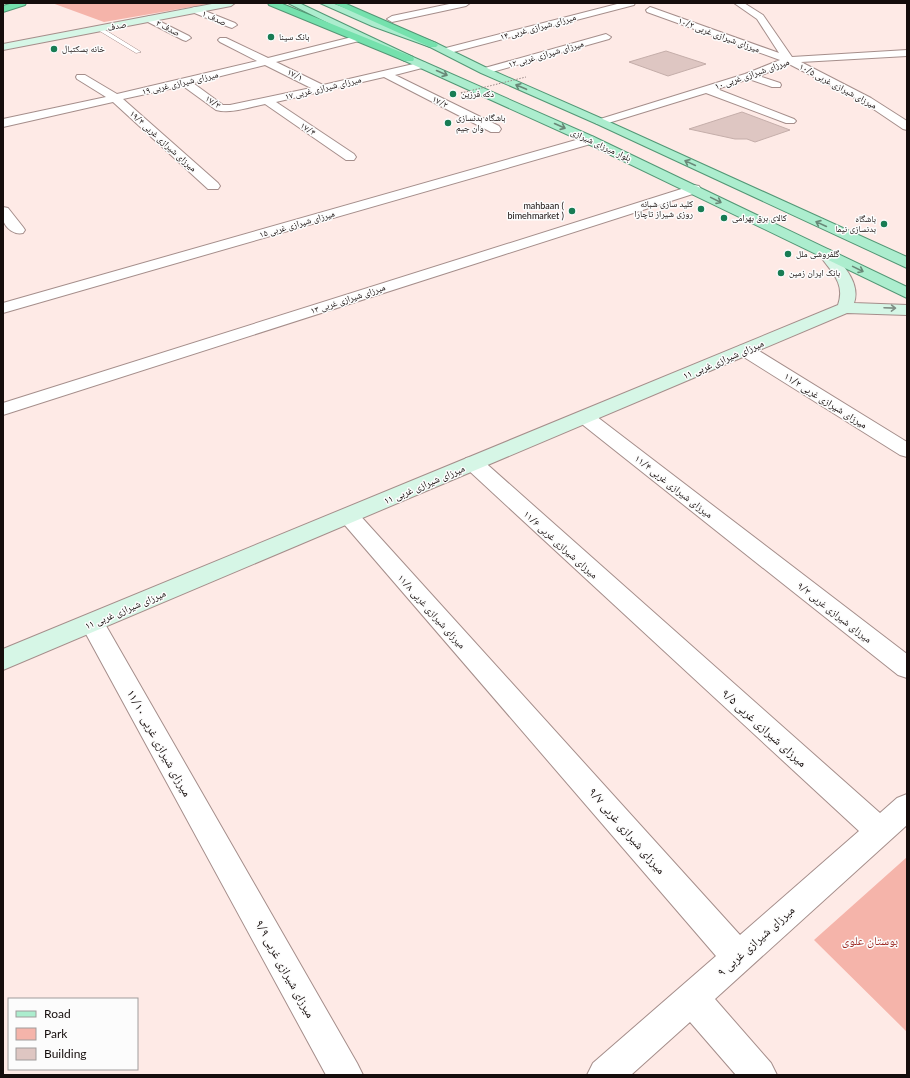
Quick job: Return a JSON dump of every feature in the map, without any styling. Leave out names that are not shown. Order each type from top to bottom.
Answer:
[{"type":"highway","points":[[3,9],[22,3]]},
{"type":"highway","points":[[272,3],[356,39],[409,59]]},
{"type":"highway","points":[[337,3],[433,45]]},
{"type":"main road","name":"بلوار میرزای شیرازی","points":[[292,3],[422,65],[694,188],[907,293]]},
{"type":"main road","points":[[324,3],[375,24],[433,45],[485,71],[601,122],[907,264]]},
{"type":"street","name":"صدف","points":[[3,47],[231,3]]},
{"type":"street","points":[[392,19],[466,3]]},
{"type":"street","name":"۱۴ میرزای شیرازی غربی","points":[[446,51],[630,3]]},
{"type":"street","points":[[738,3],[760,17],[789,60]]},
{"type":"street","name":"۱ صدف","points":[[195,10],[232,25]]},
{"type":"street","name":"۱۰/۲ میرزای شیرازی غربی","points":[[650,10],[789,60]]},
{"type":"street","name":"۲ صدف","points":[[150,19],[186,38]]},
{"type":"street","name":"۱۲ میرزای شیرازی غربی","points":[[485,71],[606,37]]},
{"type":"street","name":"۱۹ میرزای شیرازی غربی","points":[[3,123],[185,82],[356,39]]},
{"type":"street","name":"۱۷/۱","points":[[222,40],[322,89]]},
{"type":"street","name":"۱۰ میرزای شیرازی غربی","points":[[601,122],[749,76],[789,60],[907,53]]},
{"type":"street","name":"۱۰/۵ میرزای شیرازی غربی","points":[[789,60],[867,100],[907,126]]},
{"type":"street","name":"۱۷ میرزای شیرازی غربی","points":[[224,108],[322,89],[422,65]]},
{"type":"street","name":"۱۷/۲","points":[[385,74],[495,129]]},
{"type":"street","points":[[749,76],[776,85]]},
{"type":"street","name":"۱۹/۴ میرزای شیرازی غربی","points":[[81,77],[114,97],[213,186]]},
{"type":"street","name":"۱۷/۳","points":[[185,82],[220,108],[224,108]]},
{"type":"street","points":[[706,89],[790,121]]},
{"type":"street","name":"۱۷/۴","points":[[266,100],[350,157]]},
{"type":"street","name":"۱۵ میرزای شیرازی غربی","points":[[3,308],[590,140]]},
{"type":"street","name":"۱۳ میرزای شیرازی غربی","points":[[3,409],[694,188]]},
{"type":"street","points":[[3,211],[18,230]]},
{"type":"street","points":[[825,253],[837,267],[846,284],[849,294],[845,308]]},
{"type":"street","name":"میرزای شیرازی غربی ۱۱","points":[[3,660],[845,308],[907,310]]},
{"type":"street","name":"میرزای شیرازی غربی ۱۱/۲","points":[[745,350],[907,451]]},
{"type":"street","name":"میرزای شیرازی غربی ۱۱/۴","points":[[585,417],[763,556]]},
{"type":"street","name":"میرزای شیرازی غربی ۱۱/۶","points":[[473,463],[650,624]]},
{"type":"street","name":"میرزای شیرازی غربی ۱۱/۸","points":[[348,516],[516,706]]},
{"type":"street","name":"میرزای شیرازی غربی ۹/۳","points":[[763,556],[907,668]]},
{"type":"street","name":"میرزای شیرازی غربی ۱۱/۱۰","points":[[92,623],[226,863]]},
{"type":"street","name":"میرزای شیرازی غربی ۹/۵","points":[[650,624],[879,832]]},
{"type":"street","name":"میرزای شیرازی غربی ۹/۷","points":[[516,706],[738,957]]},
{"type":"street","name":"میرزای شیرازی غربی ۹","points":[[605,1075],[907,807]]},
{"type":"street","name":"میرزای شیرازی غربی ۹/۹","points":[[226,863],[345,1075]]},
{"type":"street","points":[[692,998],[759,1075]]},
{"type":"lane","points":[[100,29],[138,52]]},
{"type":"path","points":[[461,94],[526,77]]},
{"type":"green space","points":[[52,3],[214,3],[104,22]]},
{"type":"green space","name":"بوستان علوی","points":[[907,857],[907,1032],[814,940]]},
{"type":"building","points":[[666,51],[706,64],[668,76],[629,62]]},
{"type":"building","points":[[742,112],[790,130],[755,142],[747,139],[735,139],[689,129]]},
{"type":"place","name":"بانک سینا","points":[[271,37]]},
{"type":"place","name":"خانه بسکتبال","points":[[54,49]]},
{"type":"place","name":"دکه فرزین","points":[[453,94]]},
{"type":"place","name":"باشگاه بدنسازی وان جیم","points":[[448,123]]},
{"type":"place","name":"کلید سازی شبانه روزی شیراز تاچارا","points":[[701,209]]},
{"type":"place","name":"mahbaan ( bimehmarket )","points":[[572,211]]},
{"type":"place","name":"کالای برق بهرامی","points":[[724,218]]},
{"type":"place","name":"باشگاه بدنسازی نیما","points":[[884,224]]},
{"type":"place","name":"گلفروشی ملل","points":[[788,254]]},
{"type":"place","name":"بانک ایران زمین","points":[[781,273]]}]
